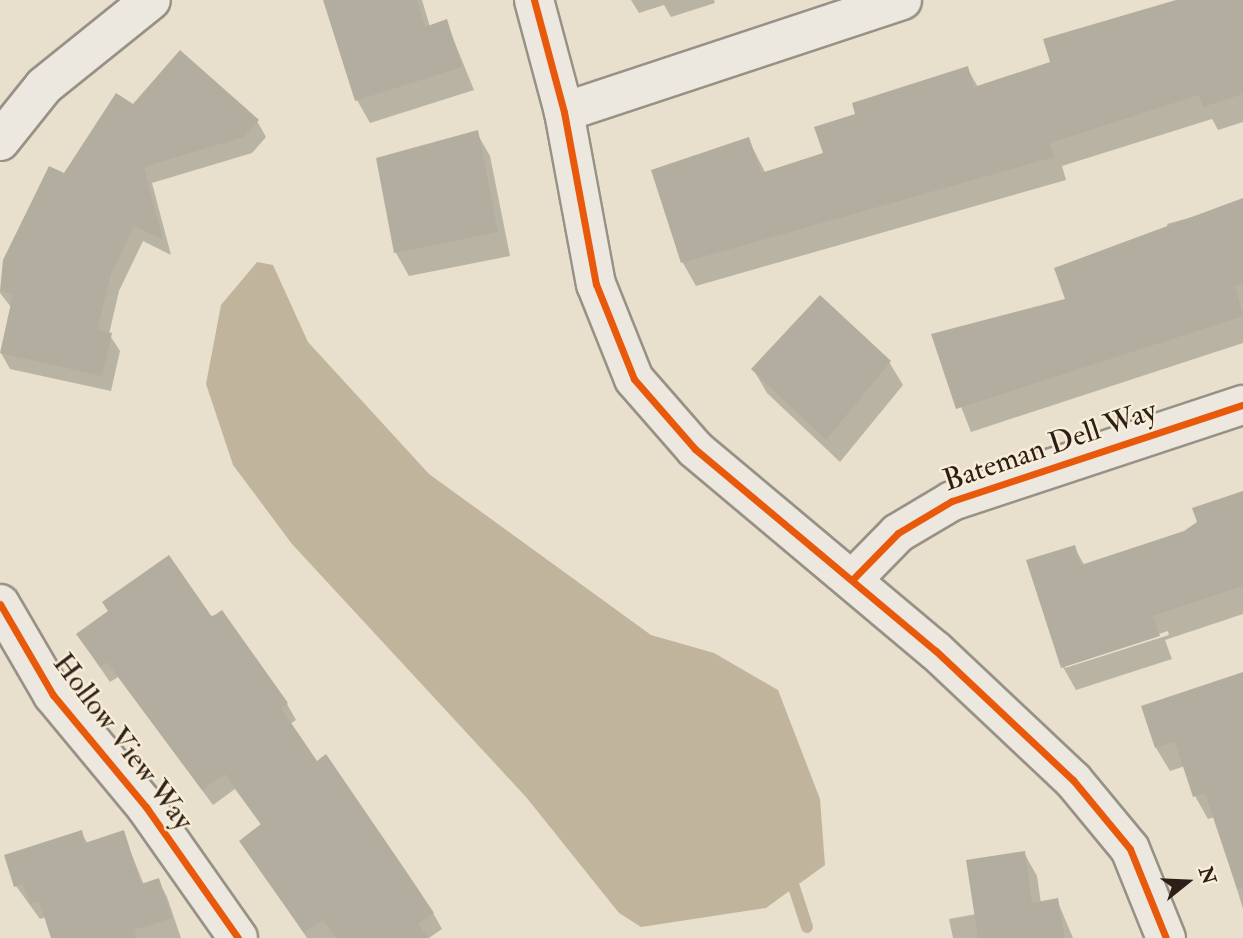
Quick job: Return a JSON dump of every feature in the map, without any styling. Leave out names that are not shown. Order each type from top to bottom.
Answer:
[{"type":"street","points":[[0,141],[44,86],[151,0]]},
{"type":"street","points":[[534,0],[564,113],[596,284],[634,379],[695,449],[853,579],[1105,814],[1150,887],[1166,938]]},
{"type":"street","points":[[564,113],[902,0]]},
{"type":"street","name":"Bateman Dell Way","points":[[853,579],[898,533],[952,501],[1243,405]]},
{"type":"street","name":"Hollow View Way","points":[[0,604],[53,695],[146,807],[238,938]]},
{"type":"shaded area","points":[[257,262],[273,265],[308,342],[429,474],[651,635],[714,653],[778,690],[820,799],[825,865],[766,908],[641,927],[619,913],[526,797],[292,544],[233,465],[206,384],[221,305]]},
{"type":"building","points":[[323,0],[417,0],[425,27],[447,19],[462,67],[355,101]]},
{"type":"building","points":[[1176,0],[1243,0],[1243,94],[1203,107],[1199,95],[1050,143],[1054,157],[681,263],[651,170],[749,137],[761,173],[823,153],[814,127],[855,114],[852,103],[968,66],[974,87],[1050,62],[1043,39]]},
{"type":"building","points":[[180,50],[259,120],[243,137],[144,167],[163,240],[134,226],[111,274],[97,330],[112,333],[102,376],[0,353],[13,294],[0,291],[3,260],[49,166],[64,173],[116,93],[133,104]]},
{"type":"building","points":[[478,130],[498,232],[394,253],[376,158]]},
{"type":"building","points":[[1243,198],[1243,284],[1235,286],[1243,316],[956,409],[931,334],[1065,299],[1054,268]]},
{"type":"building","points":[[820,295],[891,361],[826,440],[751,369]]},
{"type":"building","points":[[1243,491],[1243,586],[1153,616],[1160,636],[1061,668],[1026,560],[1075,545],[1081,565],[1184,531],[1197,522],[1192,508]]},
{"type":"building","points":[[169,555],[212,617],[222,610],[288,703],[281,708],[317,761],[326,754],[408,874],[434,913],[418,924],[428,938],[336,938],[323,920],[304,933],[239,841],[261,824],[225,774],[202,790],[107,662],[100,667],[76,634],[108,611],[102,602]]},
{"type":"building","points":[[1243,672],[1243,888],[1237,889],[1205,793],[1193,797],[1175,742],[1155,748],[1141,706]]},
{"type":"building","points":[[82,830],[85,843],[124,830],[141,884],[159,878],[172,918],[134,930],[136,938],[51,938],[39,901],[30,904],[23,884],[14,887],[4,855]]},
{"type":"building","points":[[1025,851],[1032,903],[1058,898],[1065,938],[978,938],[966,860]]},
{"type":"waterway","points":[[794,887],[807,927]]},
{"type":"cycle path","points":[[534,0],[564,112],[596,284],[634,379],[695,449],[936,651],[1073,780],[1130,849],[1166,938]]},
{"type":"cycle path","points":[[853,579],[898,533],[952,501],[1243,405]]},
{"type":"cycle path","points":[[0,604],[53,695],[146,807],[238,938]]}]
